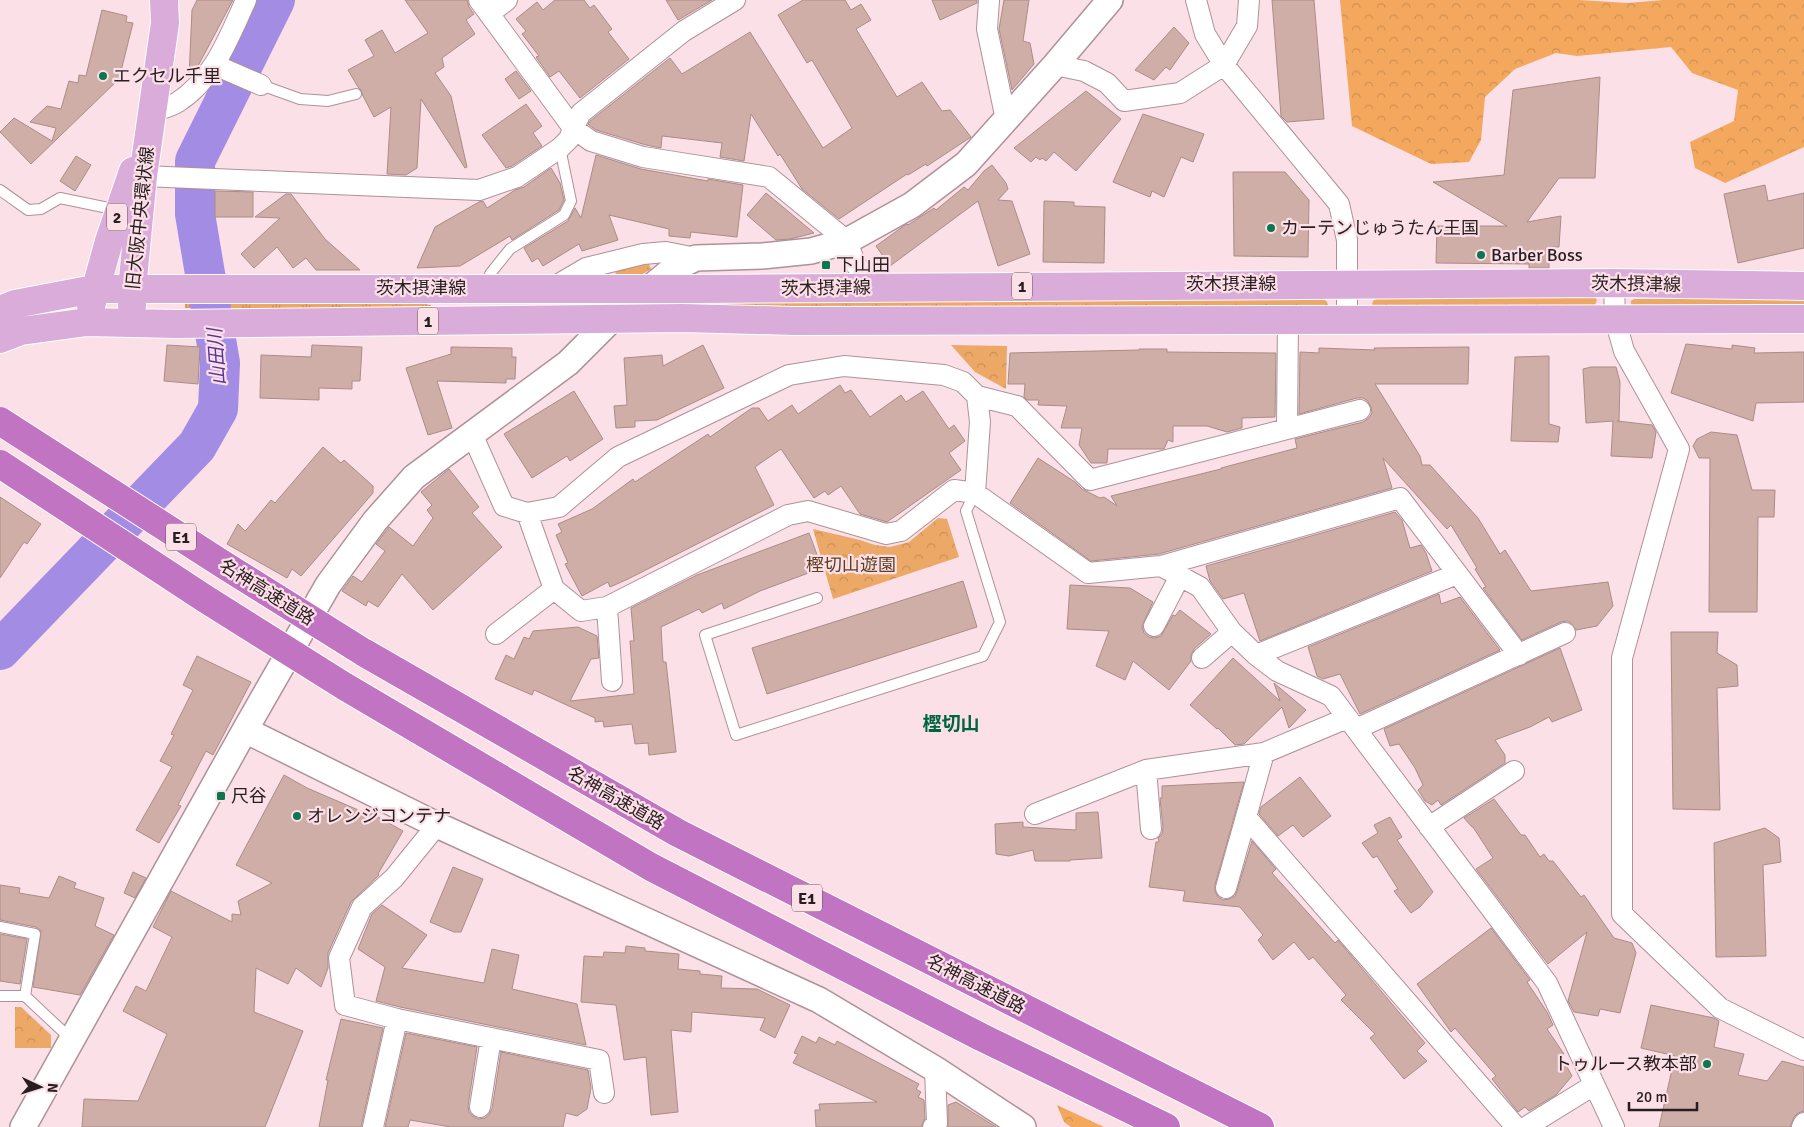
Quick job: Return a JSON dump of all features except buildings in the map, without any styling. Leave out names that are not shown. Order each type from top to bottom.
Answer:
[{"type":"highway","name":"名神高速道路","points":[[0,421],[224,566],[363,652],[678,833],[1260,1127]]},
{"type":"highway","name":"E1","points":[[0,464],[204,598],[344,686],[651,867],[981,1037],[1166,1127]]},
{"type":"main road","name":"旧大阪中央環状線","points":[[132,323],[132,289],[143,176],[165,22],[164,0]]},
{"type":"main road","name":"旧大阪中央環状線","points":[[87,322],[94,289],[152,112]]},
{"type":"main road","name":"茨木摂津線","points":[[0,310],[15,304],[94,289],[648,289],[1614,283],[1804,286]]},
{"type":"main road","name":"茨木摂津線","points":[[0,339],[21,331],[87,322],[176,324],[613,318],[795,321],[1347,318],[1804,319]]},
{"type":"street","points":[[152,112],[176,103],[191,92],[215,65],[246,0]]},
{"type":"street","points":[[507,0],[484,7],[573,128],[591,141],[643,157],[769,177],[847,241],[855,264],[870,288]]},
{"type":"street","points":[[143,176],[479,190],[517,177],[560,148],[569,138],[581,113],[684,31],[735,0]]},
{"type":"street","points":[[989,0],[987,29],[1006,120]]},
{"type":"street","points":[[552,288],[586,268],[643,254],[666,252],[696,258],[762,256],[811,251],[847,241],[912,204],[966,164],[1055,65],[1110,0]]},
{"type":"street","points":[[1196,0],[1205,34],[1224,65],[1339,204],[1348,240],[1347,318]]},
{"type":"street","points":[[1055,65],[1084,72],[1107,83],[1124,101],[1180,93],[1224,65],[1247,26],[1248,0]]},
{"type":"street","points":[[215,65],[261,85]]},
{"type":"street","points":[[23,1127],[328,585],[375,521],[414,477],[568,363],[613,318],[673,269],[696,258]]},
{"type":"street","points":[[1614,283],[1615,319],[1624,351],[1679,449],[1622,658],[1622,914],[1720,1008],[1804,1050]]},
{"type":"street","points":[[1287,429],[1288,319]]},
{"type":"street","points":[[472,434],[504,506],[527,513],[559,507],[618,457],[789,375],[844,366],[944,375],[963,382],[977,396],[1017,406],[1090,480],[1360,410]]},
{"type":"street","points":[[974,493],[980,422],[977,396]]},
{"type":"street","points":[[527,513],[554,589],[581,611],[607,607],[788,515],[808,512],[886,534],[901,531],[954,490],[974,493],[1088,573],[1161,566],[1400,498],[1518,655]]},
{"type":"street","points":[[1161,566],[1200,587],[1232,632],[1256,655],[1277,671],[1331,696],[1546,984],[1614,1127]]},
{"type":"street","points":[[1256,655],[1457,574]]},
{"type":"street","points":[[1154,626],[1180,576]]},
{"type":"street","points":[[496,634],[554,589]]},
{"type":"street","points":[[607,607],[612,681]]},
{"type":"street","points":[[1202,658],[1232,632]]},
{"type":"street","points":[[1035,814],[1146,770],[1264,753],[1352,724],[1518,655],[1565,632]]},
{"type":"street","points":[[245,730],[437,825],[819,1000],[935,1069],[1023,1127]]},
{"type":"street","points":[[1226,888],[1264,753]]},
{"type":"street","points":[[1146,770],[1151,829]]},
{"type":"street","points":[[1429,827],[1514,771]]},
{"type":"street","points":[[1247,818],[1516,1127]]},
{"type":"street","points":[[437,825],[394,878],[362,907],[339,958],[345,1005],[397,1019],[599,1060],[604,1093]]},
{"type":"street","points":[[373,1127],[397,1019]]},
{"type":"street","points":[[480,1108],[491,1038]]},
{"type":"street","points":[[933,1127],[937,1124],[935,1069]]},
{"type":"street","points":[[1526,1127],[1594,1085]]},
{"type":"street","points":[[1802,1127],[1804,1123]]},
{"type":"lane","points":[[261,85],[300,98],[328,101],[356,94]]},
{"type":"lane","points":[[490,274],[510,249],[564,215],[571,201],[560,148]]},
{"type":"lane","points":[[0,190],[28,210],[41,209],[60,198],[119,210]]},
{"type":"lane","points":[[817,598],[705,635],[736,735],[983,656],[1000,622],[966,511],[974,493]]},
{"type":"lane","points":[[0,927],[35,934],[25,996]]},
{"type":"lane","points":[[0,996],[25,996],[72,1040]]},
{"type":"green space","points":[[1340,0],[1579,0],[1628,3],[1663,0],[1804,0],[1804,147],[1725,183],[1695,168],[1690,142],[1734,121],[1738,90],[1692,73],[1671,47],[1577,56],[1556,53],[1515,69],[1485,97],[1481,140],[1469,162],[1431,164],[1352,126]]},
{"type":"green space","points":[[648,262],[651,269],[641,275],[616,275],[615,269]]},
{"type":"green space","points":[[1595,297],[1597,300],[1595,305],[1375,307],[1372,304],[1376,299]]},
{"type":"green space","points":[[1012,299],[1325,300],[1328,305],[1325,307],[702,307],[700,305],[701,302]]},
{"type":"green space","points":[[1634,299],[1804,299],[1804,304],[1633,306],[1631,301]]},
{"type":"green space","points":[[185,301],[407,301],[431,305],[431,309],[185,308]]},
{"type":"green space","points":[[951,345],[1007,346],[1006,389],[975,372]]},
{"type":"green space","name":"樫切山遊園","points":[[938,518],[947,519],[959,557],[833,599],[813,529],[890,547],[909,542]]},
{"type":"green space","points":[[15,1007],[21,1007],[51,1035],[51,1048],[15,1048]]},
{"type":"green space","points":[[1057,1105],[1104,1127],[1071,1127],[1064,1122]]},
{"type":"waterway","name":"山田川","points":[[0,650],[197,446],[218,409],[220,363],[195,214],[195,161],[275,0]]},
{"type":"place","name":"エクセル千里","points":[[103,76]]},
{"type":"place","name":"カーテンじゅうたん王国","points":[[1271,228]]},
{"type":"place","name":"Barber Boss","points":[[1481,255]]},
{"type":"place","name":"下山田","points":[[826,265]]},
{"type":"place","name":"尺谷","points":[[221,796]]},
{"type":"place","name":"オレンジコンテナ","points":[[297,816]]},
{"type":"place","name":"トゥルース教本部","points":[[1707,1064]]},
{"type":"district","name":"樫切山","points":[[951,723]]}]
